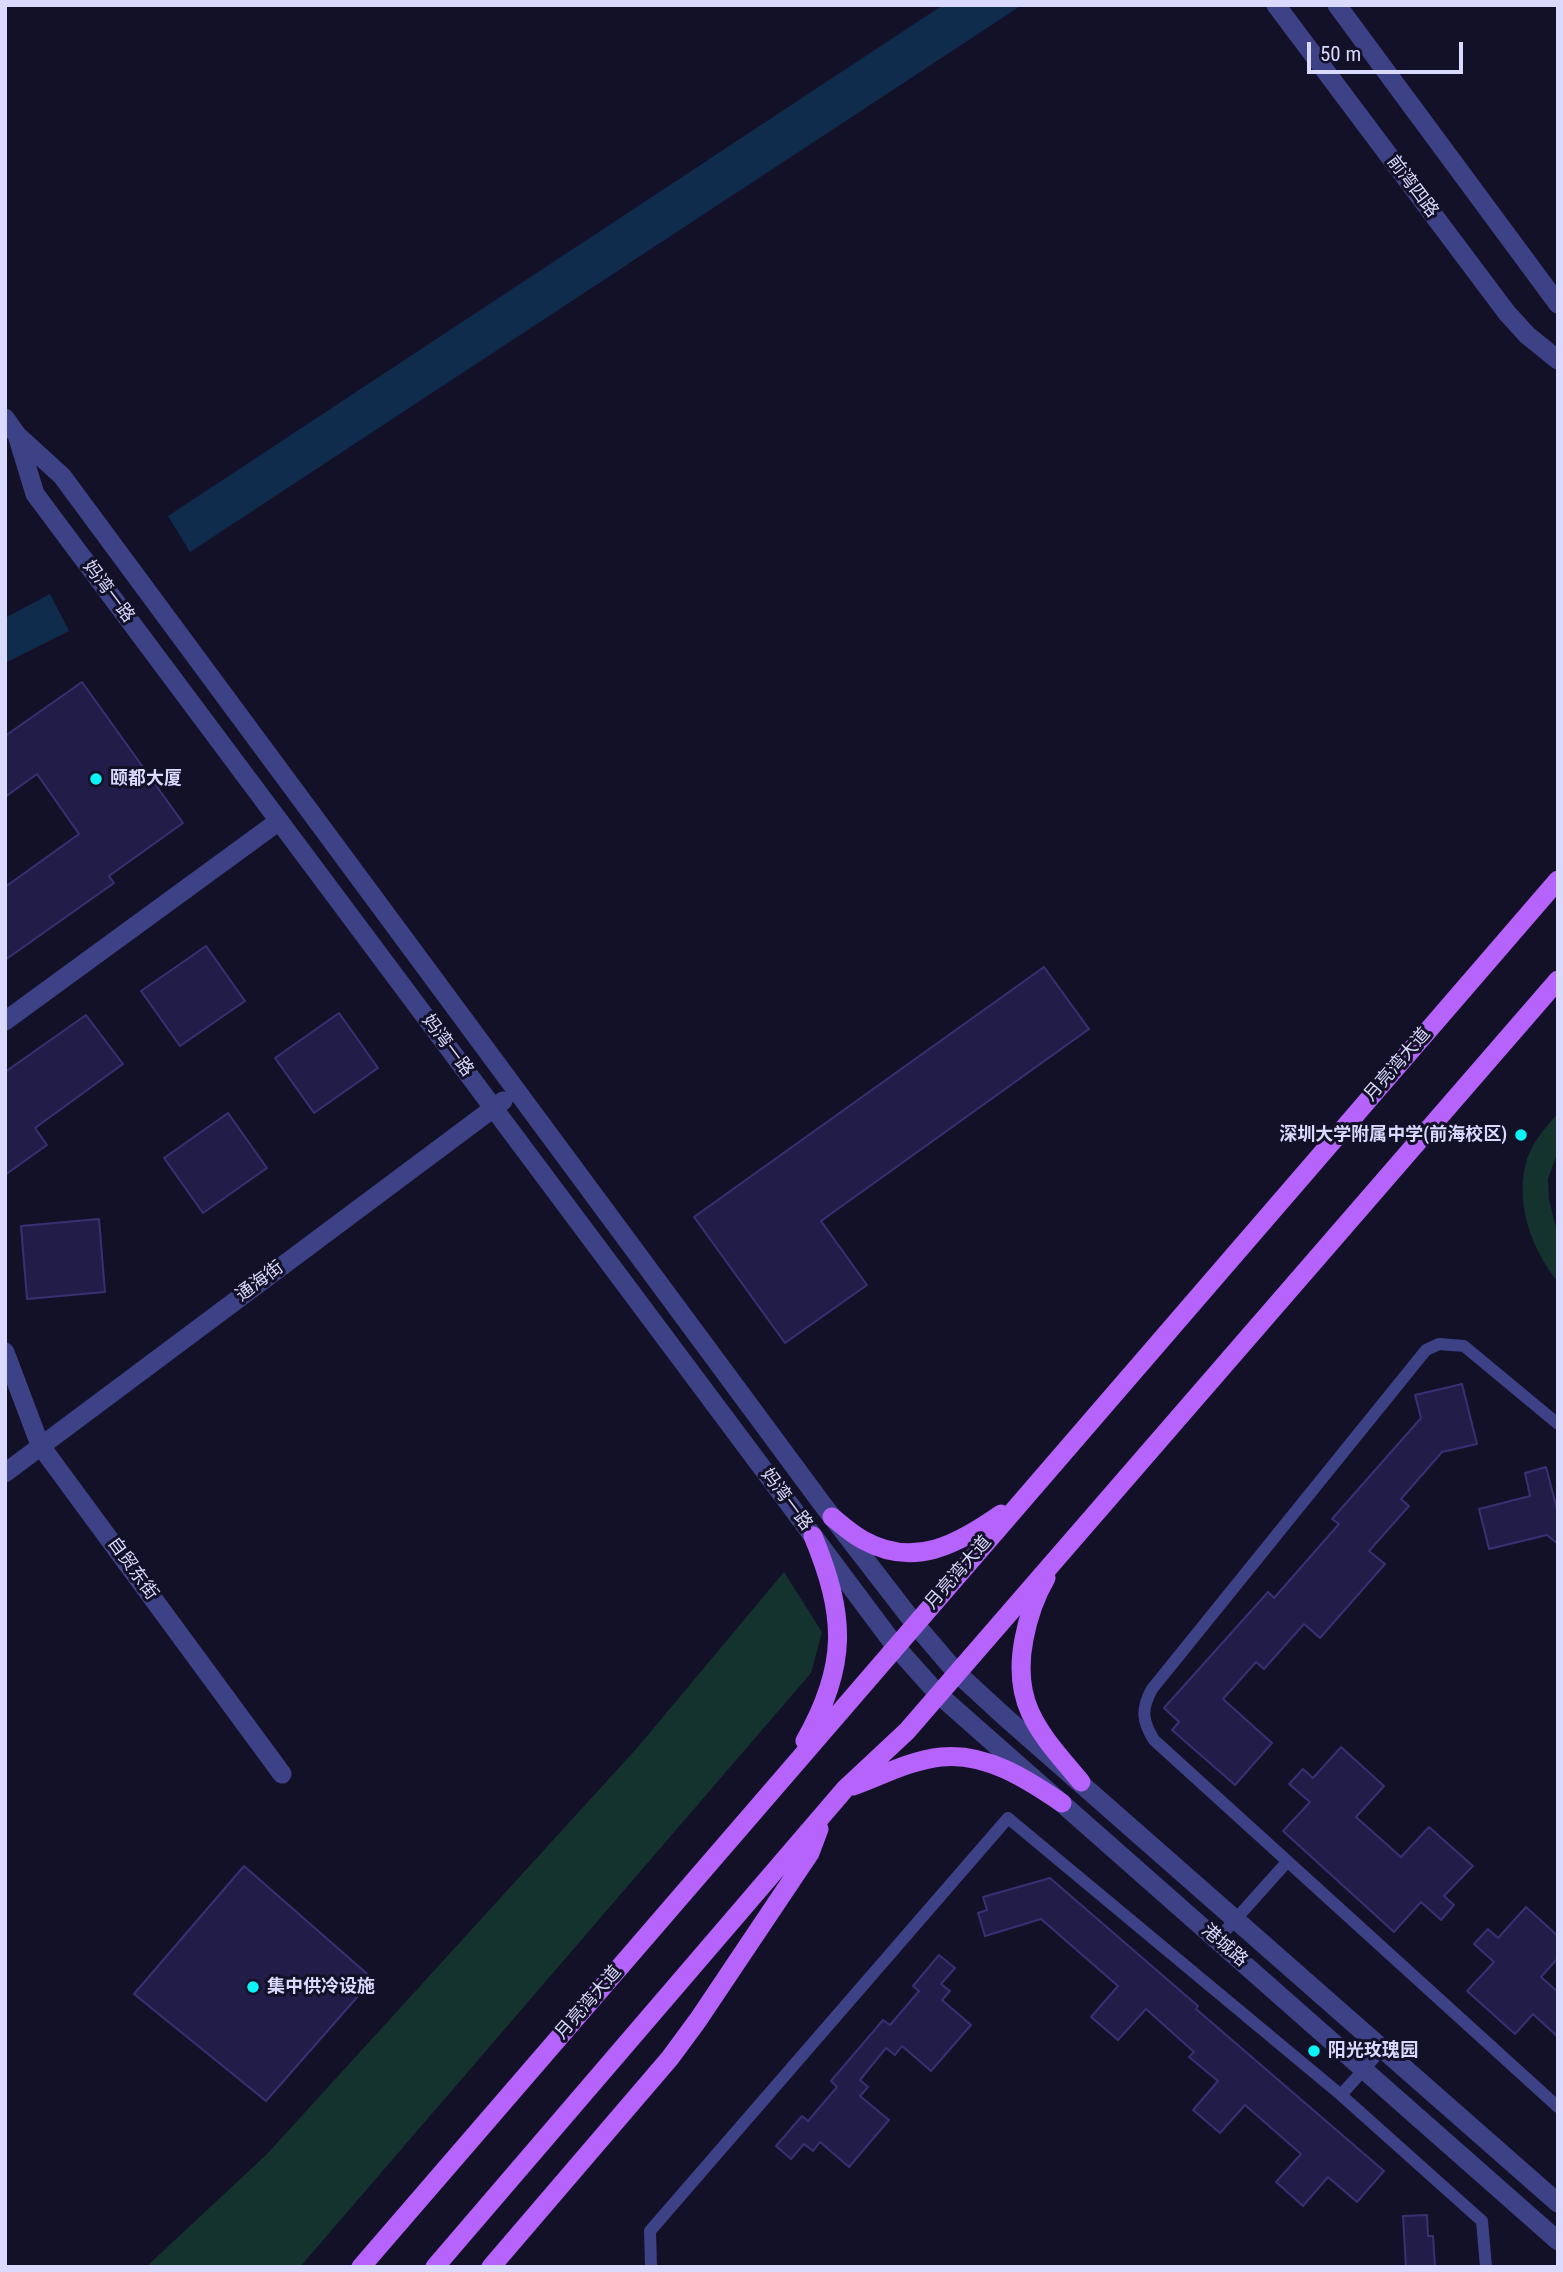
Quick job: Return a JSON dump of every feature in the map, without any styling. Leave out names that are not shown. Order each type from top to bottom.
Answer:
[{"type":"main road","name":"月亮湾大道","points":[[361,2267],[1558,880]]},
{"type":"main road","points":[[435,2267],[845,1789],[907,1731],[1558,979]]},
{"type":"main road","points":[[832,1517],[863,1540],[894,1552],[927,1552],[951,1545],[1024,1498]]},
{"type":"main road","points":[[787,1773],[809,1734],[824,1699],[835,1671],[839,1644],[834,1596],[828,1572],[813,1536]]},
{"type":"main road","points":[[1065,1546],[1040,1587],[1027,1623],[1020,1658],[1020,1685],[1027,1707],[1042,1735],[1081,1782]]},
{"type":"main road","points":[[845,1789],[914,1763],[942,1756],[970,1758],[1000,1768],[1029,1781],[1062,1803]]},
{"type":"main road","points":[[491,2267],[670,2058],[810,1853],[826,1813]]},
{"type":"street","name":"前湾四路","points":[[1276,5],[1507,313],[1527,335],[1558,360]]},
{"type":"street","points":[[1337,5],[1554,294]]},
{"type":"street","name":"妈湾一路","points":[[5,418],[17,435],[62,475],[832,1517],[915,1625]]},
{"type":"street","name":"妈湾一路","points":[[17,435],[35,494],[896,1647]]},
{"type":"street","points":[[5,1021],[279,821]]},
{"type":"street","name":"通海街","points":[[5,1473],[517,1091]]},
{"type":"street","name":"自贸东街","points":[[5,1352],[40,1445],[282,1774]]},
{"type":"street","name":"港城路","points":[[915,1625],[956,1672],[1004,1717],[1558,2203]]},
{"type":"street","name":"港城路","points":[[896,1647],[938,1694],[1558,2241]]},
{"type":"lane","points":[[1558,1424],[1464,1346],[1439,1344],[1426,1350],[1152,1689],[1144,1712],[1145,1725],[1154,1740],[1558,2107]]},
{"type":"lane","points":[[651,2267],[650,2231],[1008,1818],[1341,2095],[1482,2221],[1486,2267]]},
{"type":"lane","points":[[1217,1940],[1287,1863]]},
{"type":"lane","points":[[1341,2095],[1382,2049]]},
{"type":"green space","points":[[1558,1113],[1558,1151],[1548,1179],[1549,1200],[1558,1235],[1558,1282],[1540,1255],[1527,1224],[1523,1175],[1527,1159],[1540,1134]]},
{"type":"green space","points":[[784,1572],[822,1632],[811,1673],[300,2267],[146,2267],[267,2154],[637,1748]]},
{"type":"water","points":[[943,5],[1022,5],[190,552],[168,516]]},
{"type":"water","points":[[50,594],[69,631],[5,663],[5,618]]},
{"type":"building","name":"颐都大厦","points":[[82,682],[183,823],[109,876],[114,883],[5,960],[5,887],[79,834],[37,774],[5,797],[5,736]]},
{"type":"building","points":[[206,946],[245,1001],[180,1046],[141,991]]},
{"type":"building","points":[[1044,967],[1089,1029],[821,1221],[867,1285],[785,1343],[694,1217]]},
{"type":"building","points":[[339,1013],[378,1068],[314,1113],[275,1058]]},
{"type":"building","points":[[86,1015],[123,1064],[35,1128],[47,1145],[5,1175],[5,1072]]},
{"type":"building","points":[[228,1113],[267,1168],[203,1213],[164,1158]]},
{"type":"building","points":[[99,1219],[105,1292],[27,1299],[21,1226]]},
{"type":"building","points":[[1462,1384],[1477,1444],[1442,1452],[1401,1499],[1409,1506],[1369,1551],[1385,1564],[1320,1638],[1304,1624],[1264,1669],[1256,1662],[1223,1699],[1272,1743],[1235,1785],[1172,1730],[1179,1722],[1164,1708],[1268,1592],[1274,1598],[1339,1524],[1332,1519],[1421,1418],[1415,1395]]},
{"type":"building","points":[[1546,1467],[1558,1513],[1558,1544],[1547,1535],[1489,1549],[1479,1509],[1530,1496],[1525,1473]]},
{"type":"building","points":[[1341,1747],[1384,1786],[1356,1817],[1401,1857],[1429,1827],[1473,1866],[1444,1896],[1454,1905],[1441,1920],[1421,1902],[1394,1932],[1283,1831],[1310,1802],[1289,1784],[1303,1769],[1313,1778]]},
{"type":"building","name":"集中供冷设施","points":[[244,1866],[373,1979],[266,2101],[134,1994]]},
{"type":"building","points":[[1050,1878],[1198,2006],[1196,2009],[1384,2171],[1357,2202],[1328,2177],[1303,2206],[1276,2182],[1301,2154],[1245,2105],[1220,2133],[1193,2110],[1218,2081],[1189,2057],[1194,2052],[1146,2009],[1118,2040],[1091,2017],[1118,1986],[1041,1919],[985,1936],[978,1913],[987,1910],[983,1897]]},
{"type":"building","points":[[1526,1907],[1558,1936],[1558,1958],[1541,1977],[1558,1992],[1558,2037],[1533,2014],[1515,2034],[1467,1991],[1494,1962],[1474,1944],[1488,1929],[1498,1938]]},
{"type":"building","points":[[939,1955],[955,1968],[941,1984],[950,1991],[942,2000],[971,2025],[931,2071],[902,2046],[895,2055],[886,2048],[860,2080],[868,2087],[860,2096],[889,2120],[849,2167],[820,2142],[813,2151],[804,2144],[791,2159],[776,2146],[802,2116],[808,2121],[837,2087],[831,2081],[883,2020],[890,2025],[919,1991],[913,1986]]},
{"type":"building","points":[[1427,2215],[1428,2236],[1433,2236],[1435,2267],[1406,2267],[1403,2216]]},
{"type":"place","name":"颐都大厦","points":[[96,779]]},
{"type":"place","name":"深圳大学附属中学(前海校区)","points":[[1521,1135]]},
{"type":"place","name":"集中供冷设施","points":[[253,1987]]},
{"type":"place","name":"阳光玫瑰园","points":[[1314,2051]]}]
